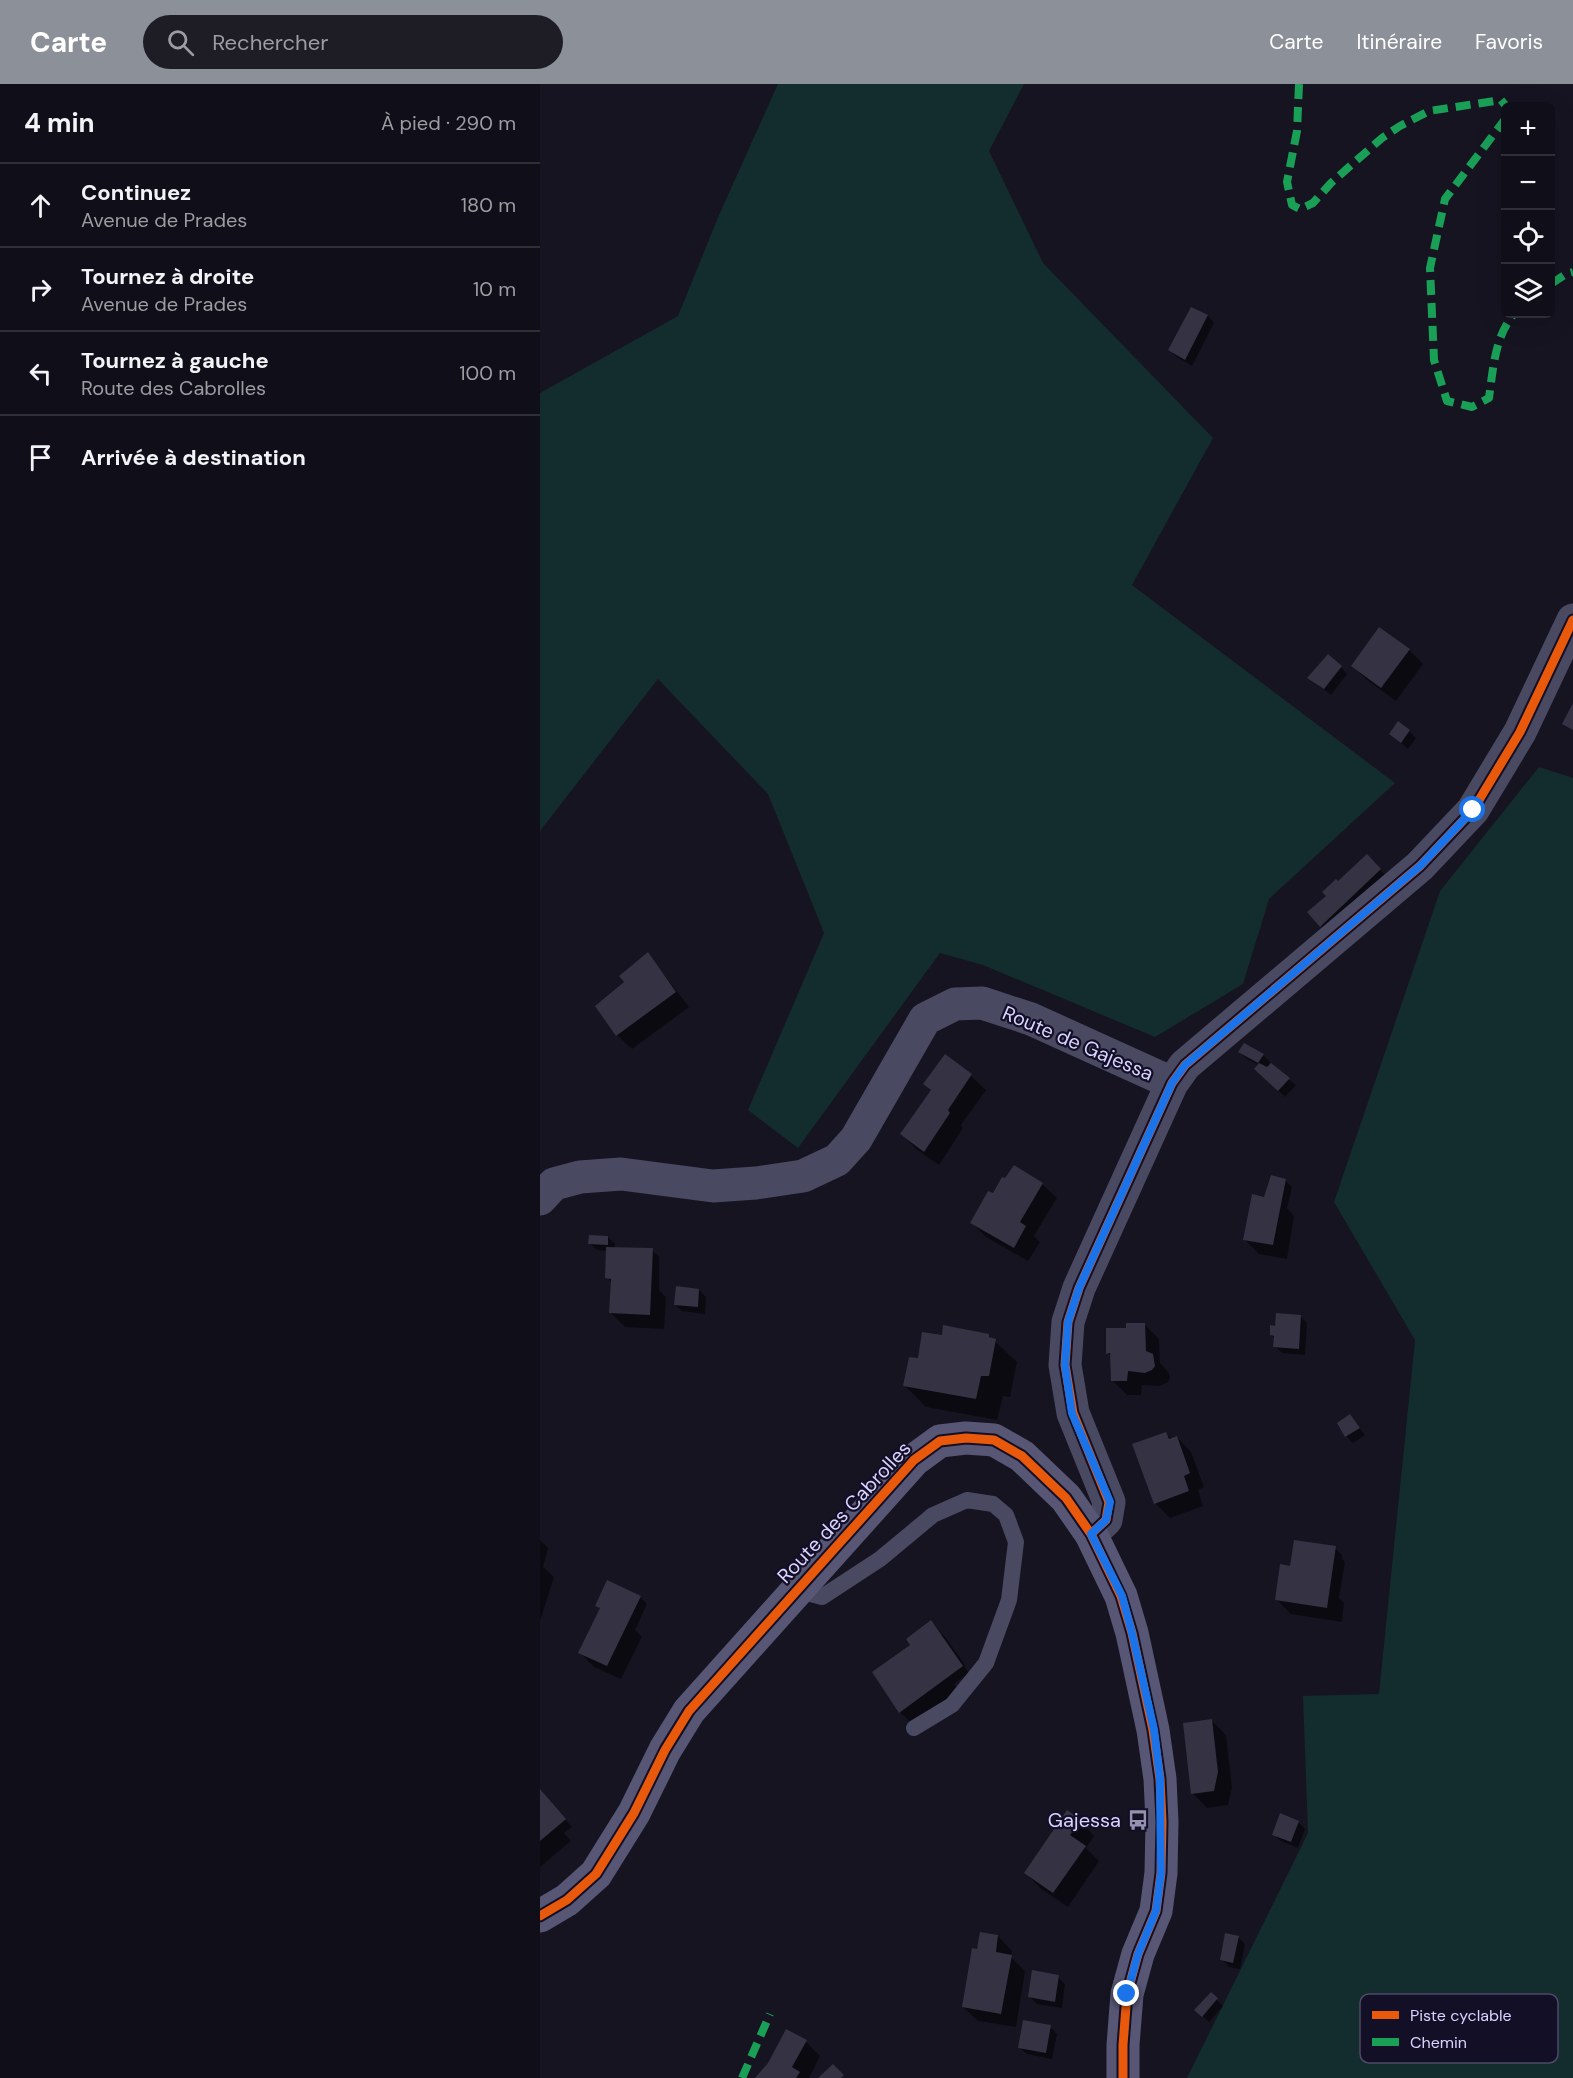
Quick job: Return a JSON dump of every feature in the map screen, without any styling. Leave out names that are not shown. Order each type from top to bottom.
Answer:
[{"type":"street","points":[[1091,1534],[1106,1520],[1110,1502],[1072,1413],[1065,1365],[1068,1322],[1079,1288],[1172,1083],[1185,1065],[1420,866],[1473,810],[1520,732],[1573,620]]},
{"type":"street","name":"Route de Gajessa","points":[[540,1199],[554,1184],[580,1177],[621,1174],[713,1186],[803,1176],[837,1160],[856,1139],[925,1019],[955,1004],[982,1003],[1032,1019],[1172,1083]]},
{"type":"street","name":"Route des Cabrolles","points":[[540,1916],[567,1900],[596,1874],[634,1813],[665,1750],[688,1711],[914,1460],[940,1442],[966,1438],[994,1440],[1022,1456],[1066,1498],[1091,1534],[1122,1596],[1154,1730],[1160,1779],[1161,1873],[1156,1911],[1138,1954],[1127,1994],[1123,2078]]},
{"type":"lane","points":[[795,1590],[822,1597],[880,1559],[933,1515],[967,1500],[993,1504],[1006,1515],[1016,1542],[1009,1600],[987,1664],[952,1705],[914,1728]]},
{"type":"green space","points":[[778,84],[1024,84],[989,151],[1043,263],[1213,438],[1132,585],[1395,783],[1269,899],[1243,984],[1155,1037],[983,965],[940,953],[798,1148],[748,1110],[824,933],[768,794],[658,679],[540,831],[540,393],[678,316],[719,215]]},
{"type":"green space","points":[[1539,767],[1573,778],[1573,2078],[1187,2078],[1308,1833],[1303,1696],[1379,1694],[1415,1340],[1334,1202],[1440,891]]},
{"type":"building","points":[[1191,307],[1208,315],[1185,360],[1168,350]]},
{"type":"building","points":[[1379,627],[1410,649],[1381,688],[1351,666]]},
{"type":"building","points":[[1328,654],[1342,666],[1324,689],[1307,678]]},
{"type":"building","points":[[1573,703],[1573,730],[1562,724]]},
{"type":"building","points":[[1398,721],[1410,730],[1401,743],[1389,734]]},
{"type":"building","points":[[1367,854],[1381,869],[1320,927],[1307,912],[1326,896],[1322,892],[1336,879],[1338,881]]},
{"type":"building","points":[[648,952],[676,992],[616,1036],[595,1006],[624,982],[619,976]]},
{"type":"building","points":[[1244,1043],[1264,1054],[1258,1063],[1238,1052]]},
{"type":"building","points":[[945,1054],[972,1074],[924,1152],[900,1134],[931,1090],[923,1084]]},
{"type":"building","points":[[1259,1063],[1267,1067],[1271,1063],[1290,1078],[1278,1091],[1254,1069]]},
{"type":"building","points":[[1014,1165],[1043,1183],[1020,1222],[1026,1226],[1014,1248],[970,1223],[988,1191],[993,1193],[1002,1177],[1005,1178]]},
{"type":"building","points":[[1271,1175],[1286,1179],[1273,1245],[1243,1240],[1252,1194],[1264,1197]]},
{"type":"building","points":[[589,1235],[608,1236],[608,1245],[588,1244]]},
{"type":"building","points":[[606,1247],[653,1248],[650,1315],[609,1313],[611,1279],[605,1278]]},
{"type":"building","points":[[676,1286],[699,1289],[698,1307],[674,1305]]},
{"type":"building","points":[[1276,1313],[1301,1315],[1299,1349],[1273,1347],[1274,1336],[1270,1335],[1270,1325],[1275,1326]]},
{"type":"building","points":[[1126,1323],[1145,1323],[1146,1351],[1153,1354],[1155,1366],[1145,1373],[1128,1371],[1127,1381],[1111,1381],[1110,1353],[1106,1354],[1106,1328],[1126,1328]]},
{"type":"building","points":[[943,1325],[989,1334],[989,1337],[996,1339],[989,1376],[981,1376],[976,1399],[903,1386],[909,1357],[918,1358],[922,1332],[942,1335]]},
{"type":"building","points":[[1350,1414],[1360,1428],[1345,1437],[1337,1423]]},
{"type":"building","points":[[1166,1432],[1169,1439],[1177,1436],[1190,1473],[1184,1476],[1189,1491],[1154,1504],[1132,1444]]},
{"type":"building","points":[[1294,1540],[1336,1546],[1327,1608],[1275,1600],[1280,1564],[1290,1566]]},
{"type":"building","points":[[607,1580],[641,1596],[607,1666],[578,1653],[600,1608],[595,1606]]},
{"type":"building","points":[[931,1620],[963,1666],[899,1713],[872,1672],[910,1645],[906,1639]]},
{"type":"building","points":[[1212,1719],[1218,1772],[1214,1791],[1191,1794],[1183,1723]]},
{"type":"building","points":[[540,1789],[566,1819],[540,1841]]},
{"type":"building","points":[[1067,1810],[1081,1820],[1070,1835],[1086,1846],[1053,1893],[1024,1873]]},
{"type":"building","points":[[1280,1813],[1299,1821],[1291,1842],[1272,1835]]},
{"type":"building","points":[[980,1932],[998,1935],[996,1952],[1012,1955],[1001,2014],[962,2007],[972,1948],[977,1949]]},
{"type":"building","points":[[1225,1933],[1239,1936],[1233,1963],[1220,1960]]},
{"type":"building","points":[[1032,1970],[1059,1975],[1055,2002],[1028,1997]]},
{"type":"building","points":[[1211,1992],[1218,1998],[1202,2017],[1194,2010]]},
{"type":"building","points":[[1023,2020],[1051,2025],[1046,2053],[1018,2048]]},
{"type":"building","points":[[786,2029],[807,2040],[792,2067],[800,2072],[796,2078],[755,2078],[768,2063]]},
{"type":"building","points":[[833,2064],[844,2075],[841,2078],[818,2078]]},
{"type":"marked path","points":[[1299,84],[1297,131],[1287,182],[1292,205],[1300,209],[1313,203],[1331,183],[1382,138],[1400,126],[1429,111],[1501,100],[1503,102]]},
{"type":"marked path","points":[[1501,125],[1445,199],[1430,268],[1434,360],[1447,401],[1472,407],[1489,398],[1499,343],[1511,318]]},
{"type":"marked path","points":[[1555,281],[1573,272]]},
{"type":"marked path","points":[[742,2078],[770,2014]]},
{"type":"cycle path","points":[[1091,1534],[1106,1520],[1109,1502],[1073,1413],[1065,1365],[1068,1322],[1079,1288],[1172,1083],[1185,1065],[1420,866],[1473,810],[1520,732],[1573,620]]},
{"type":"cycle path","points":[[540,1916],[567,1900],[596,1874],[634,1813],[665,1750],[689,1711],[914,1460],[940,1441],[966,1438],[994,1440],[1022,1456],[1066,1498],[1091,1534],[1121,1596],[1132,1633],[1153,1730],[1160,1779],[1161,1873],[1156,1911],[1138,1954],[1127,1994],[1123,2078]]},
{"type":"place","name":"Gajessa","points":[[1138,1820]]},
{"type":"route","points":[[1127,1994],[1138,1954],[1156,1911],[1161,1873],[1160,1779],[1154,1730],[1122,1596],[1091,1534],[1106,1520],[1110,1502],[1072,1413],[1065,1365],[1068,1322],[1079,1288],[1172,1083],[1185,1065],[1420,866],[1473,810]]}]
